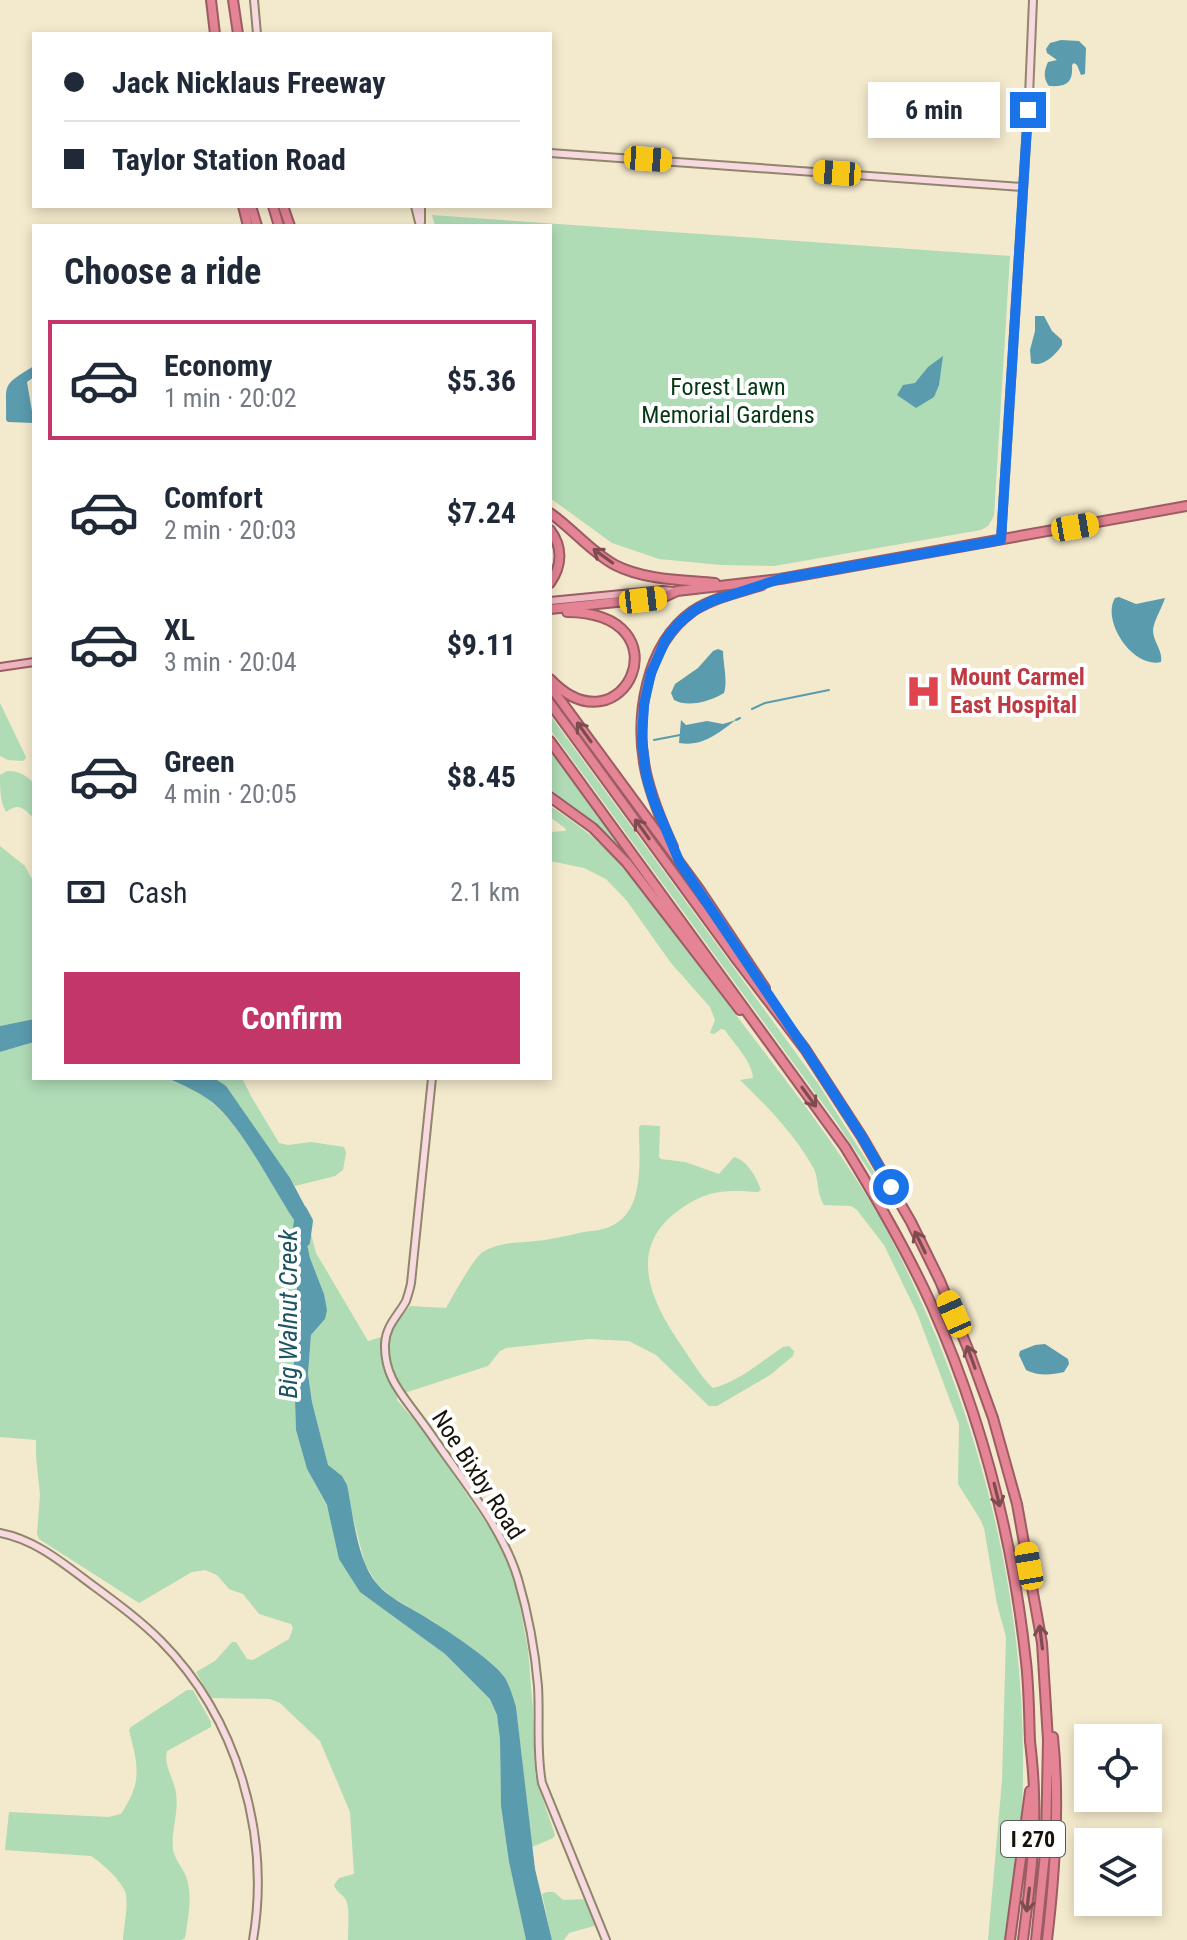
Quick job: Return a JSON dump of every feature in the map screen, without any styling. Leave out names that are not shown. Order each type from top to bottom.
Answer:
[{"type":"highway","points":[[211,0],[215,32]]},
{"type":"highway","points":[[233,0],[238,32]]},
{"type":"highway","points":[[552,611],[780,579],[1187,506]]},
{"type":"highway","points":[[552,515],[616,565],[663,578],[732,585]]},
{"type":"highway","points":[[552,534],[560,553],[560,563],[552,581]]},
{"type":"highway","points":[[680,863],[653,799],[643,759],[644,704],[656,659],[666,639],[695,610],[712,601],[780,579]]},
{"type":"highway","points":[[552,611],[589,614],[613,623],[629,638],[635,660],[632,676],[623,689],[601,701],[575,699],[552,681]]},
{"type":"highway","points":[[552,689],[680,863],[805,1049]]},
{"type":"highway","name":"I 270","points":[[552,706],[805,1049],[911,1222],[968,1349],[993,1418],[1020,1517],[1039,1624],[1048,1740],[1046,1844],[1036,1940]]},
{"type":"highway","name":"I 270","points":[[552,744],[845,1147],[913,1266],[954,1361],[989,1464],[1009,1549],[1026,1664],[1034,1796],[1033,1845],[1023,1940]]},
{"type":"highway","points":[[552,798],[593,828],[627,863],[730,999],[763,1034]]},
{"type":"highway","points":[[1047,1715],[1054,1739],[1056,1796],[1047,1940]]},
{"type":"highway","points":[[1010,1940],[1029,1794],[1030,1738]]},
{"type":"main road","points":[[552,601],[677,591]]},
{"type":"main road","points":[[0,667],[32,662]]},
{"type":"street","points":[[254,0],[257,32]]},
{"type":"street","points":[[1001,540],[1033,0]]},
{"type":"street","points":[[552,153],[1023,187]]},
{"type":"street","name":"Noe Bixby Road","points":[[432,1080],[411,1283],[406,1300],[386,1333],[386,1364],[395,1386],[453,1465],[495,1529],[511,1561],[523,1599],[534,1653],[538,1687],[538,1759],[542,1783],[606,1940]]},
{"type":"street","points":[[0,1533],[39,1547],[135,1617],[174,1655],[206,1699],[232,1750],[252,1819],[258,1880],[253,1940]]},
{"type":"green space","name":"Forest Lawn Memorial Gardens","points":[[432,215],[1010,256],[994,516],[988,526],[981,530],[774,566],[659,559],[612,543],[552,499],[552,224],[434,224]]},
{"type":"green space","points":[[0,703],[25,755],[23,761],[0,756]]},
{"type":"green space","points":[[552,718],[817,1082],[881,1183],[880,1187],[837,1123],[552,732]]},
{"type":"green space","points":[[552,753],[633,863],[552,795]]},
{"type":"green space","points":[[7,771],[15,772],[32,782],[32,816],[18,807],[6,812],[1,799],[0,775]]},
{"type":"green space","points":[[552,807],[589,834],[626,871],[820,1126],[878,1215],[936,1336],[974,1442],[989,1496],[1002,1551],[1018,1662],[1023,1795],[1005,1940],[988,1940],[1002,1781],[1006,1637],[984,1528],[958,1484],[959,1424],[917,1313],[884,1245],[857,1210],[851,1206],[824,1205],[814,1169],[799,1145],[740,1080],[753,1078],[746,1059],[725,1030],[710,1033],[715,1020],[710,1007],[671,963],[627,901],[606,879],[584,868],[552,861],[552,832],[566,829],[552,818]]},
{"type":"green space","points":[[0,846],[25,866],[32,879],[32,1019],[0,1026]]},
{"type":"green space","points":[[32,1043],[32,1080],[172,1080],[192,1088],[211,1102],[243,1138],[294,1220],[289,1255],[297,1289],[293,1340],[296,1430],[307,1469],[327,1506],[361,1592],[445,1654],[490,1698],[497,1715],[500,1740],[501,1806],[509,1862],[526,1940],[348,1940],[347,1903],[334,1885],[339,1878],[354,1874],[350,1812],[320,1741],[280,1703],[270,1699],[211,1698],[196,1672],[215,1661],[232,1642],[236,1642],[247,1659],[253,1660],[289,1639],[293,1628],[291,1624],[259,1614],[243,1594],[229,1589],[217,1575],[205,1570],[192,1572],[139,1603],[39,1539],[36,1440],[0,1437],[0,1052]]},
{"type":"green space","points":[[217,1080],[243,1080],[279,1143],[311,1142],[344,1147],[343,1170],[335,1176],[295,1186],[226,1087]]},
{"type":"green space","points":[[641,1125],[660,1126],[661,1159],[685,1162],[719,1174],[734,1157],[747,1166],[761,1190],[718,1192],[701,1197],[664,1223],[653,1240],[648,1257],[649,1275],[653,1294],[671,1330],[713,1388],[741,1376],[783,1347],[789,1346],[794,1351],[793,1356],[770,1375],[717,1406],[709,1406],[656,1355],[629,1341],[589,1339],[506,1348],[488,1366],[398,1395],[397,1400],[426,1434],[493,1533],[515,1580],[528,1650],[535,1773],[555,1835],[532,1847],[516,1707],[436,1623],[393,1598],[377,1584],[365,1564],[342,1476],[328,1466],[308,1374],[311,1335],[325,1319],[324,1294],[307,1244],[308,1222],[316,1253],[368,1341],[391,1334],[410,1306],[446,1308],[474,1261],[489,1249],[602,1229],[621,1220],[635,1198],[638,1184]]},
{"type":"green space","points":[[187,1690],[193,1690],[211,1727],[167,1751],[166,1756],[177,1800],[173,1849],[186,1876],[189,1891],[185,1938],[123,1940],[126,1894],[117,1879],[91,1856],[5,1850],[9,1812],[108,1817],[121,1814],[133,1792],[137,1773],[129,1730]]},
{"type":"green space","points":[[554,1892],[563,1900],[587,1899],[596,1920],[594,1926],[569,1933],[564,1940],[552,1940],[542,1894]]},
{"type":"water","points":[[1079,41],[1086,48],[1085,74],[1081,75],[1074,63],[1068,83],[1049,86],[1045,77],[1046,68],[1048,62],[1057,60],[1046,49],[1050,43]]},
{"type":"water","points":[[1035,316],[1044,316],[1052,331],[1062,340],[1062,345],[1044,362],[1035,364],[1031,363],[1030,350]]},
{"type":"water","points":[[943,356],[934,397],[916,408],[897,395],[903,385],[915,383],[928,367]]},
{"type":"water","points":[[32,367],[32,378],[27,382],[32,423],[6,420],[6,392],[15,378]]},
{"type":"water","points":[[1115,598],[1136,604],[1165,598],[1153,630],[1161,662],[1140,658],[1122,641],[1112,619]]},
{"type":"water","points":[[718,649],[723,651],[724,693],[699,702],[674,700],[671,693],[675,684]]},
{"type":"water","points":[[681,720],[686,725],[707,721],[723,724],[736,720],[710,738],[688,744],[679,743]]},
{"type":"water","points":[[32,1019],[32,1043],[0,1052],[0,1026]]},
{"type":"water","points":[[172,1080],[217,1080],[226,1086],[290,1178],[307,1210],[307,1244],[327,1310],[325,1319],[311,1335],[308,1374],[312,1402],[328,1465],[342,1476],[347,1485],[360,1550],[370,1574],[393,1598],[479,1653],[507,1681],[516,1707],[535,1869],[552,1940],[526,1940],[509,1862],[501,1806],[500,1740],[497,1715],[490,1699],[445,1654],[360,1592],[339,1559],[327,1505],[307,1469],[296,1430],[293,1340],[297,1289],[289,1255],[294,1220],[235,1126],[202,1095]]},
{"type":"water","points":[[1045,1344],[1068,1359],[1069,1364],[1064,1372],[1045,1374],[1026,1370],[1020,1351]]},
{"type":"waterway","points":[[752,709],[765,703],[829,690]]},
{"type":"waterway","points":[[736,720],[740,718]]},
{"type":"waterway","points":[[654,740],[680,735]]},
{"type":"waterway","name":"Big Walnut Creek","points":[[303,1210],[309,1221],[306,1242]]},
{"type":"place","name":"Mount Carmel East Hospital","points":[[924,691]]},
{"type":"route","points":[[891,1187],[805,1049],[680,863],[646,775],[642,739],[644,704],[651,673],[666,639],[679,623],[712,601],[780,579],[1001,540],[1028,110]]}]
